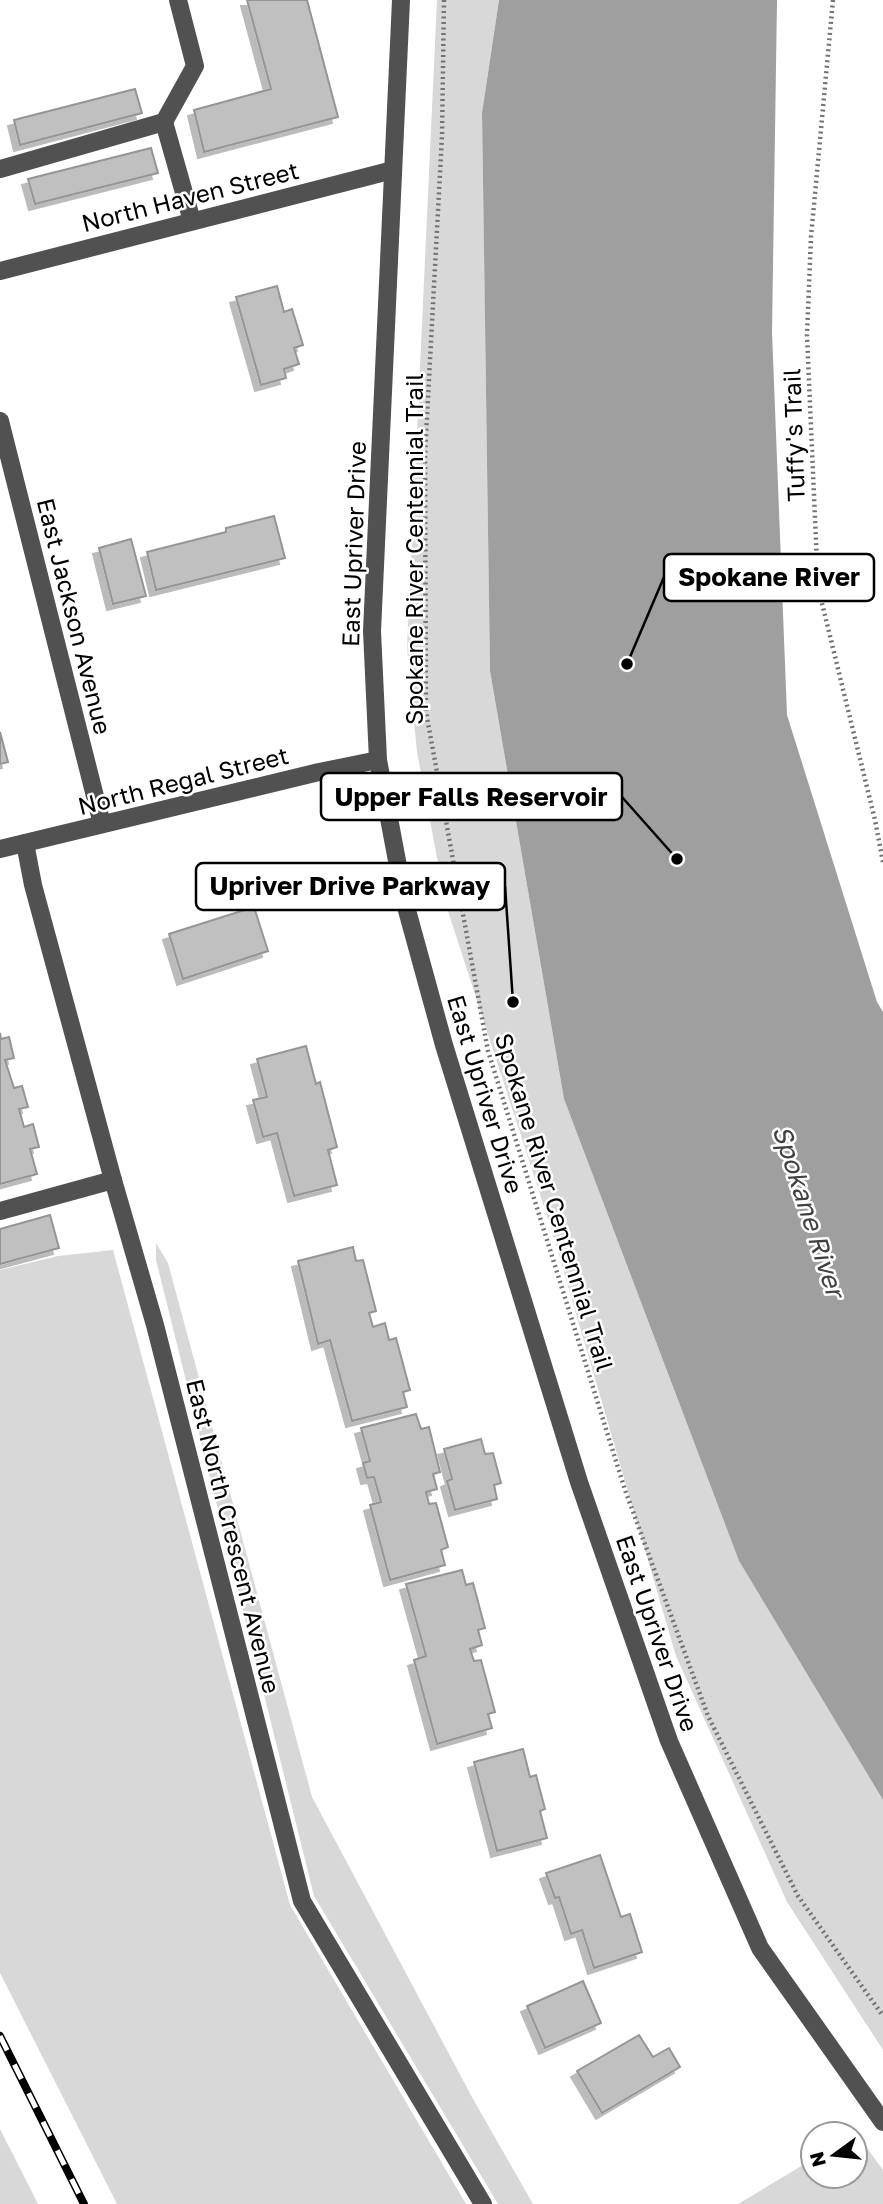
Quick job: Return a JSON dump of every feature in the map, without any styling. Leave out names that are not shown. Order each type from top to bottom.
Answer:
[{"type":"street","points":[[178,0],[195,66],[164,122],[192,221]]},
{"type":"street","name":"East Upriver Drive","points":[[401,0],[372,631],[378,760],[405,903],[444,1045],[579,1482],[669,1741],[760,1948],[883,2122]]},
{"type":"street","points":[[0,169],[164,122]]},
{"type":"street","name":"North Haven Street","points":[[0,271],[393,170]]},
{"type":"street","name":"East Jackson Avenue","points":[[0,421],[102,824]]},
{"type":"street","name":"North Regal Street","points":[[0,849],[378,760]]},
{"type":"street","name":"East North Crescent Avenue","points":[[25,843],[33,885],[155,1325],[302,1901],[483,2204]]},
{"type":"street","points":[[0,1211],[113,1180]]},
{"type":"path","name":"Spokane River Centennial Trail","points":[[444,0],[442,136],[425,454],[426,712],[488,1051],[625,1490],[708,1716],[798,1896],[883,2016]]},
{"type":"path","name":"Tuffy's Trail","points":[[834,0],[813,212],[807,335],[818,587],[883,862]]},
{"type":"shaded area","points":[[437,0],[499,0],[482,113],[490,671],[564,1099],[739,1561],[883,1800],[883,2050],[787,1902],[676,1656],[551,1228],[446,905],[417,752],[407,648]]},
{"type":"shaded area","points":[[156,1243],[168,1263],[312,1797],[473,2099],[533,2204],[498,2204],[314,1896],[156,1260]]},
{"type":"shaded area","points":[[113,1250],[290,1905],[466,2204],[117,2204],[0,1973],[0,1270],[58,1256]]},
{"type":"shaded area","points":[[0,2129],[38,2204],[0,2204]]},
{"type":"shaded area","points":[[869,2151],[883,2170],[883,2204],[738,2204],[799,2167],[799,2190],[869,2190]]},
{"type":"water","points":[[499,0],[777,0],[772,332],[787,715],[877,1002],[883,1012],[883,1800],[739,1561],[564,1099],[490,671],[482,113]]},
{"type":"building","points":[[247,0],[307,0],[338,117],[204,152],[194,110],[271,89]]},
{"type":"building","points":[[135,89],[142,113],[20,145],[14,120]]},
{"type":"building","points":[[151,148],[158,173],[35,204],[28,179]]},
{"type":"building","points":[[277,286],[284,312],[292,309],[303,345],[294,348],[299,364],[284,369],[286,378],[261,385],[236,297]]},
{"type":"building","points":[[274,516],[285,558],[156,590],[147,552],[226,532],[226,528]]},
{"type":"building","points":[[131,539],[146,596],[113,604],[99,548]]},
{"type":"building","points":[[0,732],[8,762],[0,764]]},
{"type":"building","points":[[254,907],[268,951],[183,979],[169,934]]},
{"type":"building","points":[[0,1033],[1,1039],[9,1037],[14,1058],[5,1060],[14,1088],[22,1086],[28,1107],[19,1109],[24,1127],[33,1124],[39,1147],[30,1149],[37,1174],[0,1184]]},
{"type":"building","points":[[306,1046],[316,1084],[320,1082],[337,1147],[328,1150],[337,1185],[294,1196],[277,1133],[263,1137],[253,1100],[267,1097],[257,1059]]},
{"type":"building","points":[[50,1215],[59,1248],[0,1264],[0,1229]]},
{"type":"building","points":[[353,1247],[356,1261],[363,1260],[376,1311],[369,1313],[373,1327],[385,1323],[389,1340],[396,1338],[410,1390],[403,1392],[407,1407],[352,1421],[330,1340],[318,1344],[298,1261]]},
{"type":"building","points":[[416,1414],[421,1429],[429,1427],[440,1472],[433,1474],[437,1489],[426,1492],[429,1504],[436,1503],[448,1547],[441,1550],[445,1565],[390,1580],[370,1505],[381,1502],[374,1477],[367,1478],[363,1463],[370,1461],[361,1428]]},
{"type":"building","points":[[481,1439],[485,1454],[493,1453],[501,1483],[494,1485],[497,1499],[455,1510],[447,1481],[452,1479],[444,1449]]},
{"type":"building","points":[[462,1570],[466,1585],[473,1583],[485,1628],[478,1630],[482,1645],[470,1649],[474,1661],[481,1660],[495,1712],[488,1714],[492,1728],[437,1744],[414,1660],[426,1656],[406,1584]]},
{"type":"building","points":[[523,1749],[530,1777],[536,1775],[545,1809],[540,1811],[547,1838],[497,1851],[474,1762]]},
{"type":"building","points":[[600,1855],[621,1917],[630,1914],[642,1952],[594,1968],[582,1930],[571,1934],[559,1897],[555,1898],[546,1873]]},
{"type":"building","points":[[583,1981],[601,2023],[545,2048],[527,2006]]},
{"type":"building","points":[[639,2035],[653,2057],[669,2048],[680,2067],[602,2113],[577,2071]]},
{"type":"railway","points":[[0,2036],[84,2204]]},
{"type":"place","name":"Spokane River","points":[[627,664]]},
{"type":"place","name":"Upper Falls Reservoir","points":[[677,859]]},
{"type":"place","name":"Upriver Drive Parkway","points":[[513,1002]]}]
